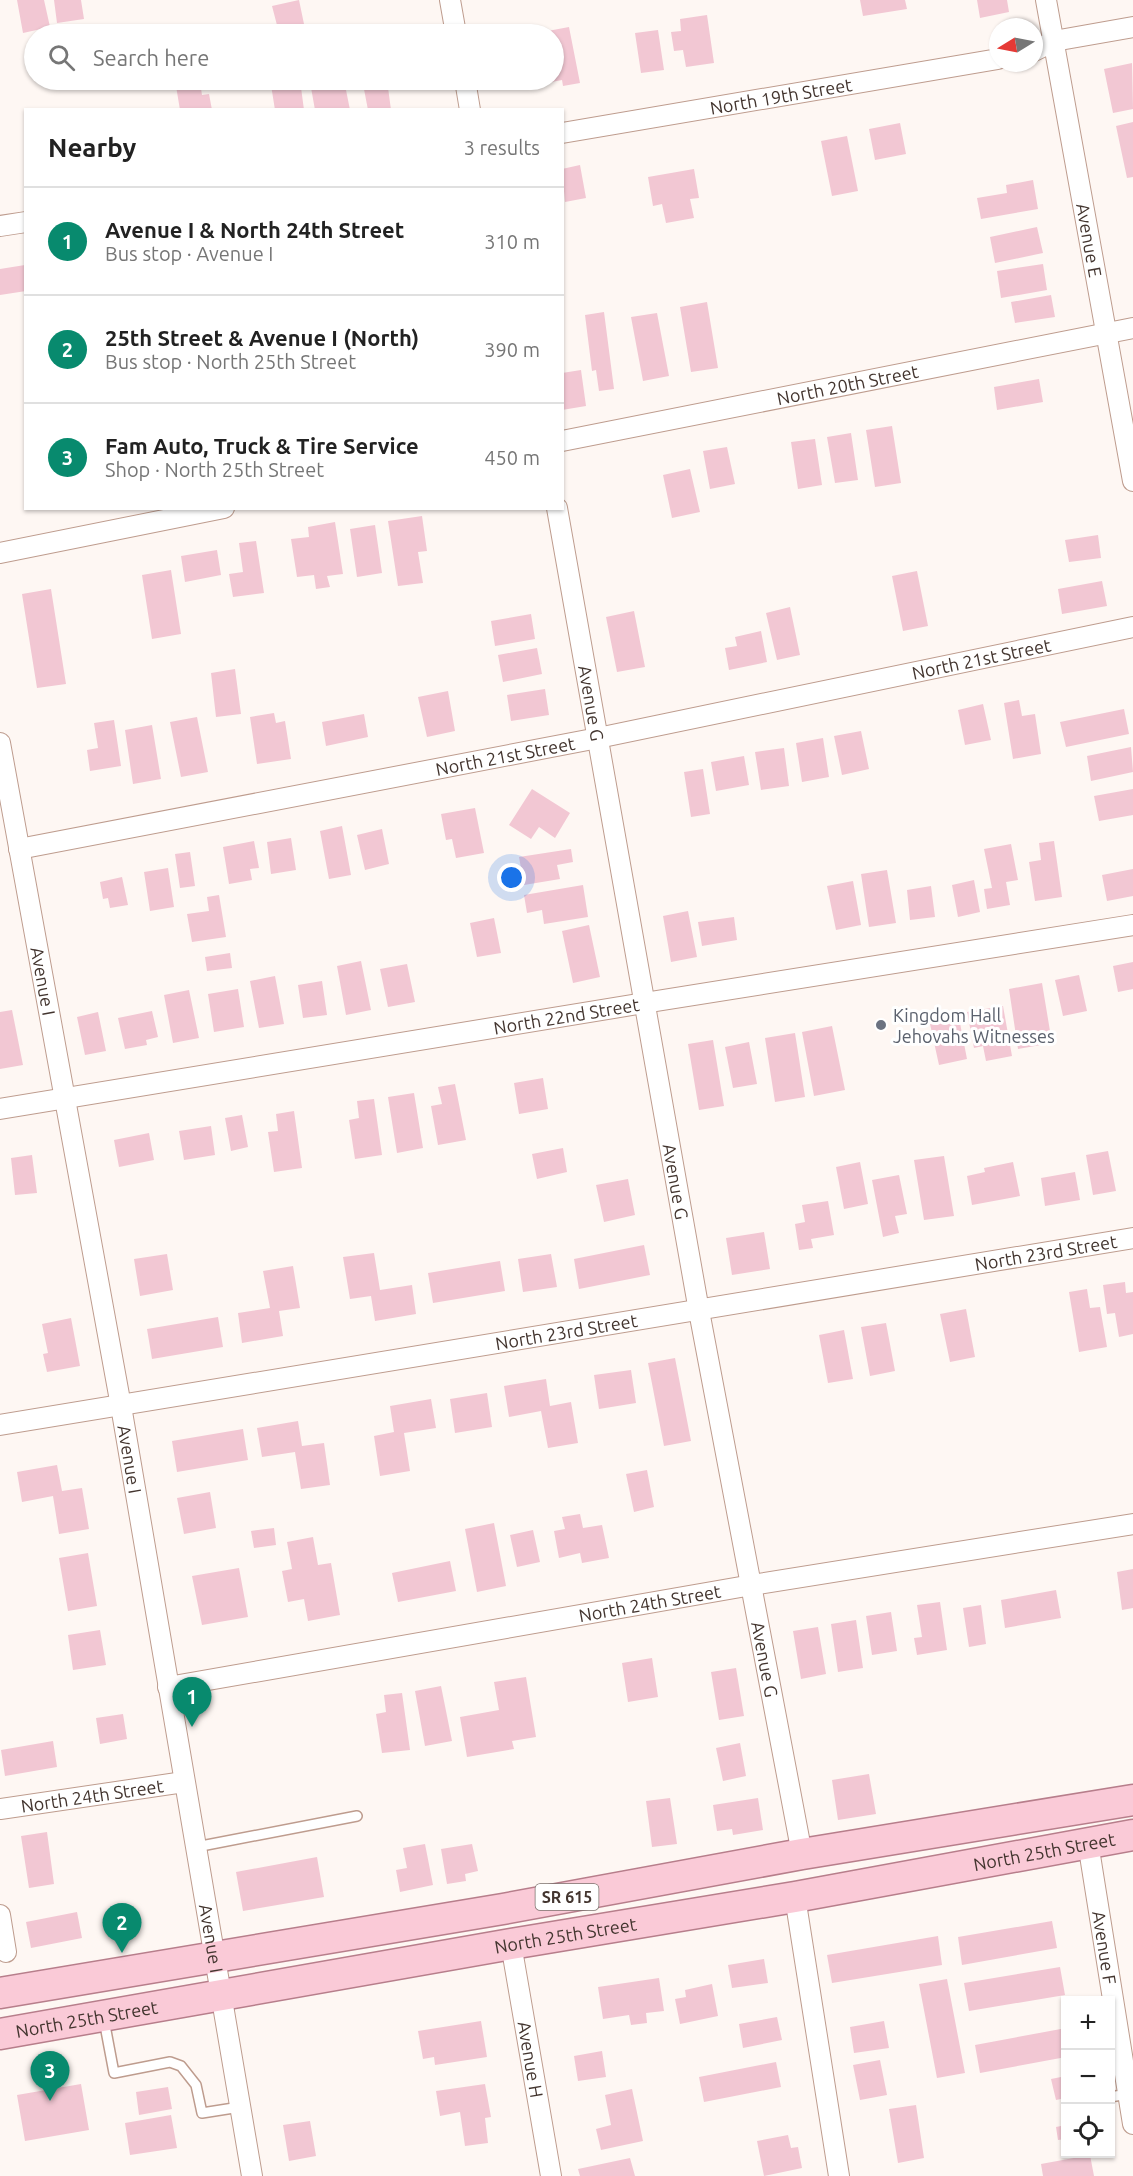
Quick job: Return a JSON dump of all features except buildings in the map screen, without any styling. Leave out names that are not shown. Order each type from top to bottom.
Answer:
[{"type":"main road","name":"North 25th Street","points":[[0,1993],[503,1909],[802,1854],[1133,1800]]},
{"type":"main road","points":[[1088,1843],[1097,1832],[1133,1822]]},
{"type":"main road","name":"North 25th Street","points":[[0,2034],[511,1944],[795,1897],[1133,1835]]},
{"type":"main road","points":[[570,1934],[593,1919],[773,1886],[793,1877],[802,1854]]},
{"type":"street","points":[[450,0],[454,24]]},
{"type":"street","name":"Avenue E","points":[[1046,0],[1133,481]]},
{"type":"street","points":[[1043,46],[1054,41],[1133,27]]},
{"type":"street","name":"North 19th Street","points":[[564,133],[989,61]]},
{"type":"street","points":[[467,90],[470,108]]},
{"type":"street","points":[[0,226],[24,222]]},
{"type":"street","name":"North 20th Street","points":[[564,441],[1133,328]]},
{"type":"street","points":[[0,553],[214,510]]},
{"type":"street","name":"Avenue G","points":[[557,510],[699,1311],[802,1854]]},
{"type":"street","name":"North 21st Street","points":[[19,849],[598,738],[1133,627]]},
{"type":"street","name":"Avenue I","points":[[0,743],[7,825],[19,849],[121,1406],[252,2176]]},
{"type":"street","name":"North 22nd Street","points":[[0,1109],[1133,925]]},
{"type":"street","name":"North 23rd Street","points":[[0,1425],[1133,1238]]},
{"type":"street","name":"North 24th Street","points":[[168,1688],[752,1585],[1133,1524]]},
{"type":"street","name":"North 24th Street","points":[[0,1809],[184,1782]]},
{"type":"street","name":"Avenue F","points":[[1088,1843],[1119,2095],[1133,2124]]},
{"type":"street","points":[[795,1897],[839,2176]]},
{"type":"street","points":[[0,1915],[6,1952]]},
{"type":"street","name":"Avenue H","points":[[511,1944],[551,2176]]},
{"type":"lane","points":[[196,1847],[357,1816]]},
{"type":"lane","points":[[103,2016],[114,2073],[170,2062],[181,2066],[196,2085],[202,2113],[240,2107]]},
{"type":"place","name":"Kingdom Hall Jehovahs Witnesses","points":[[881,1025]]},
{"type":"place","name":"Avenue I & North 24th Street","points":[[192,1727]]},
{"type":"place","name":"25th Street & Avenue I (North)","points":[[122,1953]]},
{"type":"place","name":"Fam Auto, Truck & Tire Service","points":[[50,2101]]}]
